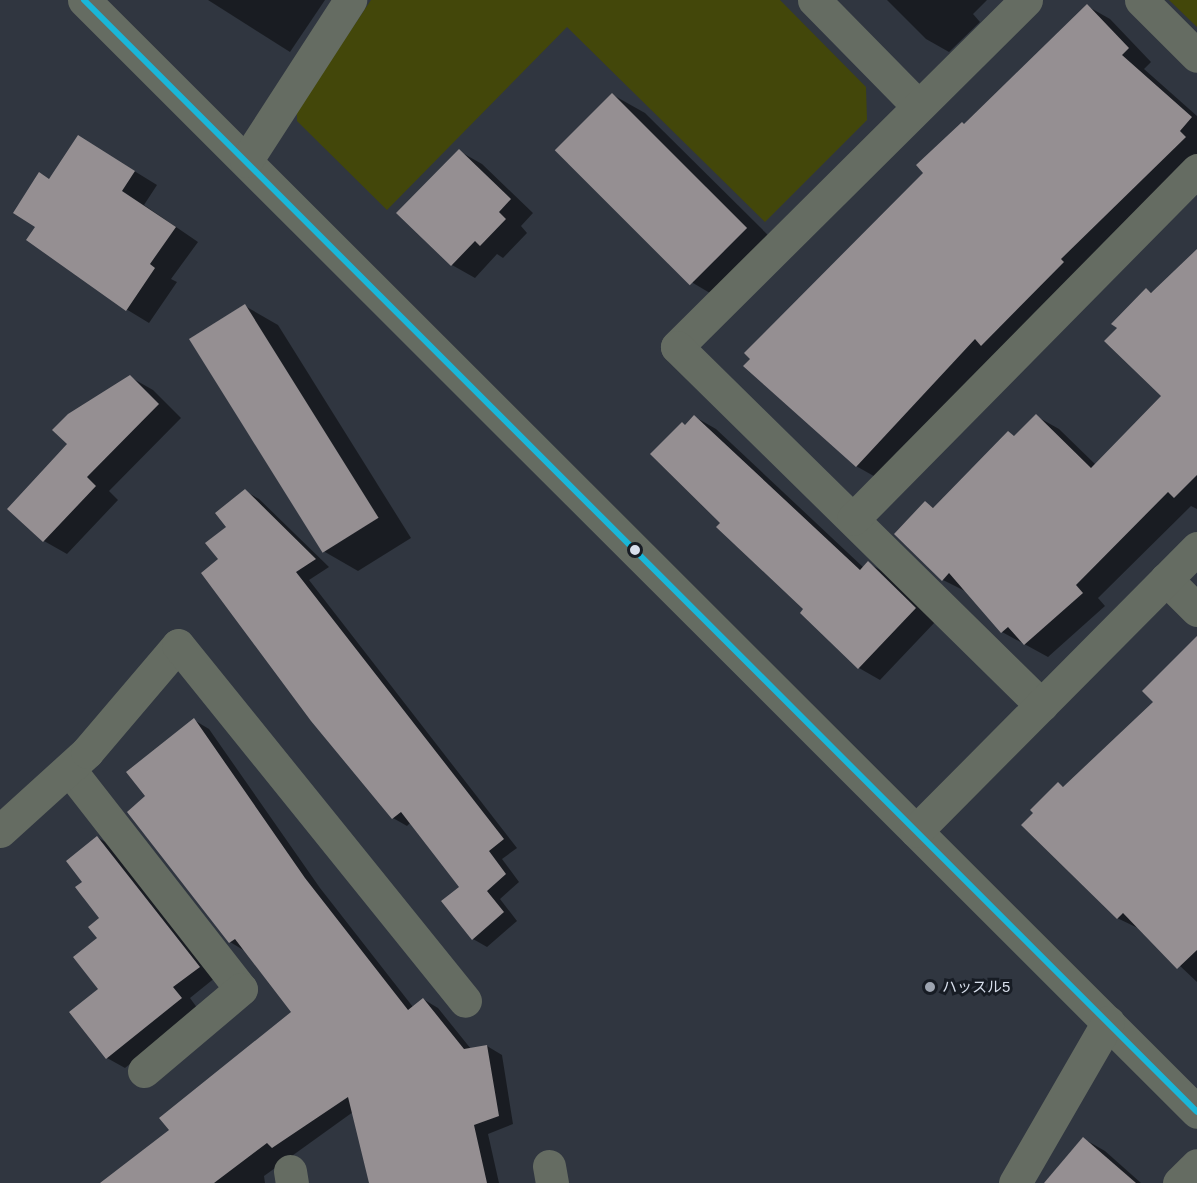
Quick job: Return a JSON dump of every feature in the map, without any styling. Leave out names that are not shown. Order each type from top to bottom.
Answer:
[{"type":"street","points":[[84,0],[1197,1112]]},
{"type":"street","points":[[246,161],[350,0]]},
{"type":"street","points":[[814,0],[918,106]]},
{"type":"street","points":[[1026,0],[677,346],[1041,705]]},
{"type":"street","points":[[1141,0],[1197,56]]},
{"type":"street","points":[[853,519],[1197,170]]},
{"type":"street","points":[[916,831],[1197,548]]},
{"type":"street","points":[[1166,579],[1197,610]]},
{"type":"street","points":[[0,831],[69,770],[128,707],[177,645],[465,1001]]},
{"type":"street","points":[[69,770],[241,989],[144,1071]]},
{"type":"street","points":[[1015,1183],[1108,1022]]},
{"type":"street","points":[[1179,1183],[1197,1166]]},
{"type":"green space","points":[[371,0],[780,0],[866,87],[867,120],[765,222],[567,27],[387,210],[297,121],[297,111]]},
{"type":"green space","points":[[1169,0],[1197,0],[1197,27]]},
{"type":"building","points":[[1087,4],[1129,48],[1122,55],[1192,117],[1180,131],[1186,137],[1061,259],[1064,262],[981,346],[975,339],[856,467],[743,366],[750,359],[744,353],[923,173],[916,165],[962,122],[964,124]]},
{"type":"building","points":[[612,93],[747,228],[690,285],[555,150]]},
{"type":"building","points":[[78,135],[135,171],[122,191],[176,227],[150,264],[155,268],[126,311],[26,240],[35,227],[13,213],[39,172],[49,179]]},
{"type":"building","points":[[459,149],[511,199],[499,212],[506,219],[480,246],[475,241],[451,266],[396,213]]},
{"type":"building","points":[[1197,249],[1197,475],[1174,498],[1168,492],[1076,585],[1083,593],[1024,645],[1008,627],[1001,633],[949,573],[942,581],[894,534],[925,501],[933,508],[1008,431],[1014,436],[1036,414],[1091,468],[1161,396],[1104,341],[1117,328],[1111,324],[1146,288],[1151,293]]},
{"type":"building","points":[[245,304],[379,518],[323,553],[189,339]]},
{"type":"building","points":[[130,375],[159,404],[87,477],[96,486],[43,542],[7,509],[67,444],[52,430],[68,414]]},
{"type":"building","points":[[694,415],[860,570],[868,561],[916,608],[858,669],[800,613],[803,609],[716,527],[720,523],[650,454],[682,422],[685,425]]},
{"type":"building","points":[[245,489],[316,559],[296,572],[504,839],[489,851],[506,874],[487,891],[504,912],[472,940],[441,901],[459,887],[401,812],[392,819],[311,721],[201,573],[218,559],[205,543],[226,527],[215,513]]},
{"type":"building","points":[[1197,636],[1197,950],[1177,969],[1123,913],[1117,919],[1021,825],[1033,813],[1030,810],[1058,782],[1063,787],[1153,702],[1142,691]]},
{"type":"building","points":[[194,718],[305,878],[408,1010],[423,998],[464,1049],[487,1045],[499,1116],[474,1125],[487,1183],[369,1183],[348,1097],[272,1148],[267,1143],[214,1183],[100,1183],[169,1130],[159,1118],[291,1012],[235,939],[229,943],[127,812],[145,796],[126,772]]},
{"type":"building","points":[[97,836],[200,967],[173,987],[182,998],[106,1059],[69,1012],[98,989],[73,957],[97,938],[88,927],[99,918],[75,887],[82,882],[66,861]]},
{"type":"building","points":[[1083,1137],[1136,1183],[1044,1183]]},
{"type":"transit line","points":[[84,0],[1197,1112]]},
{"type":"place","name":"ハッスル5","points":[[930,987]]}]
